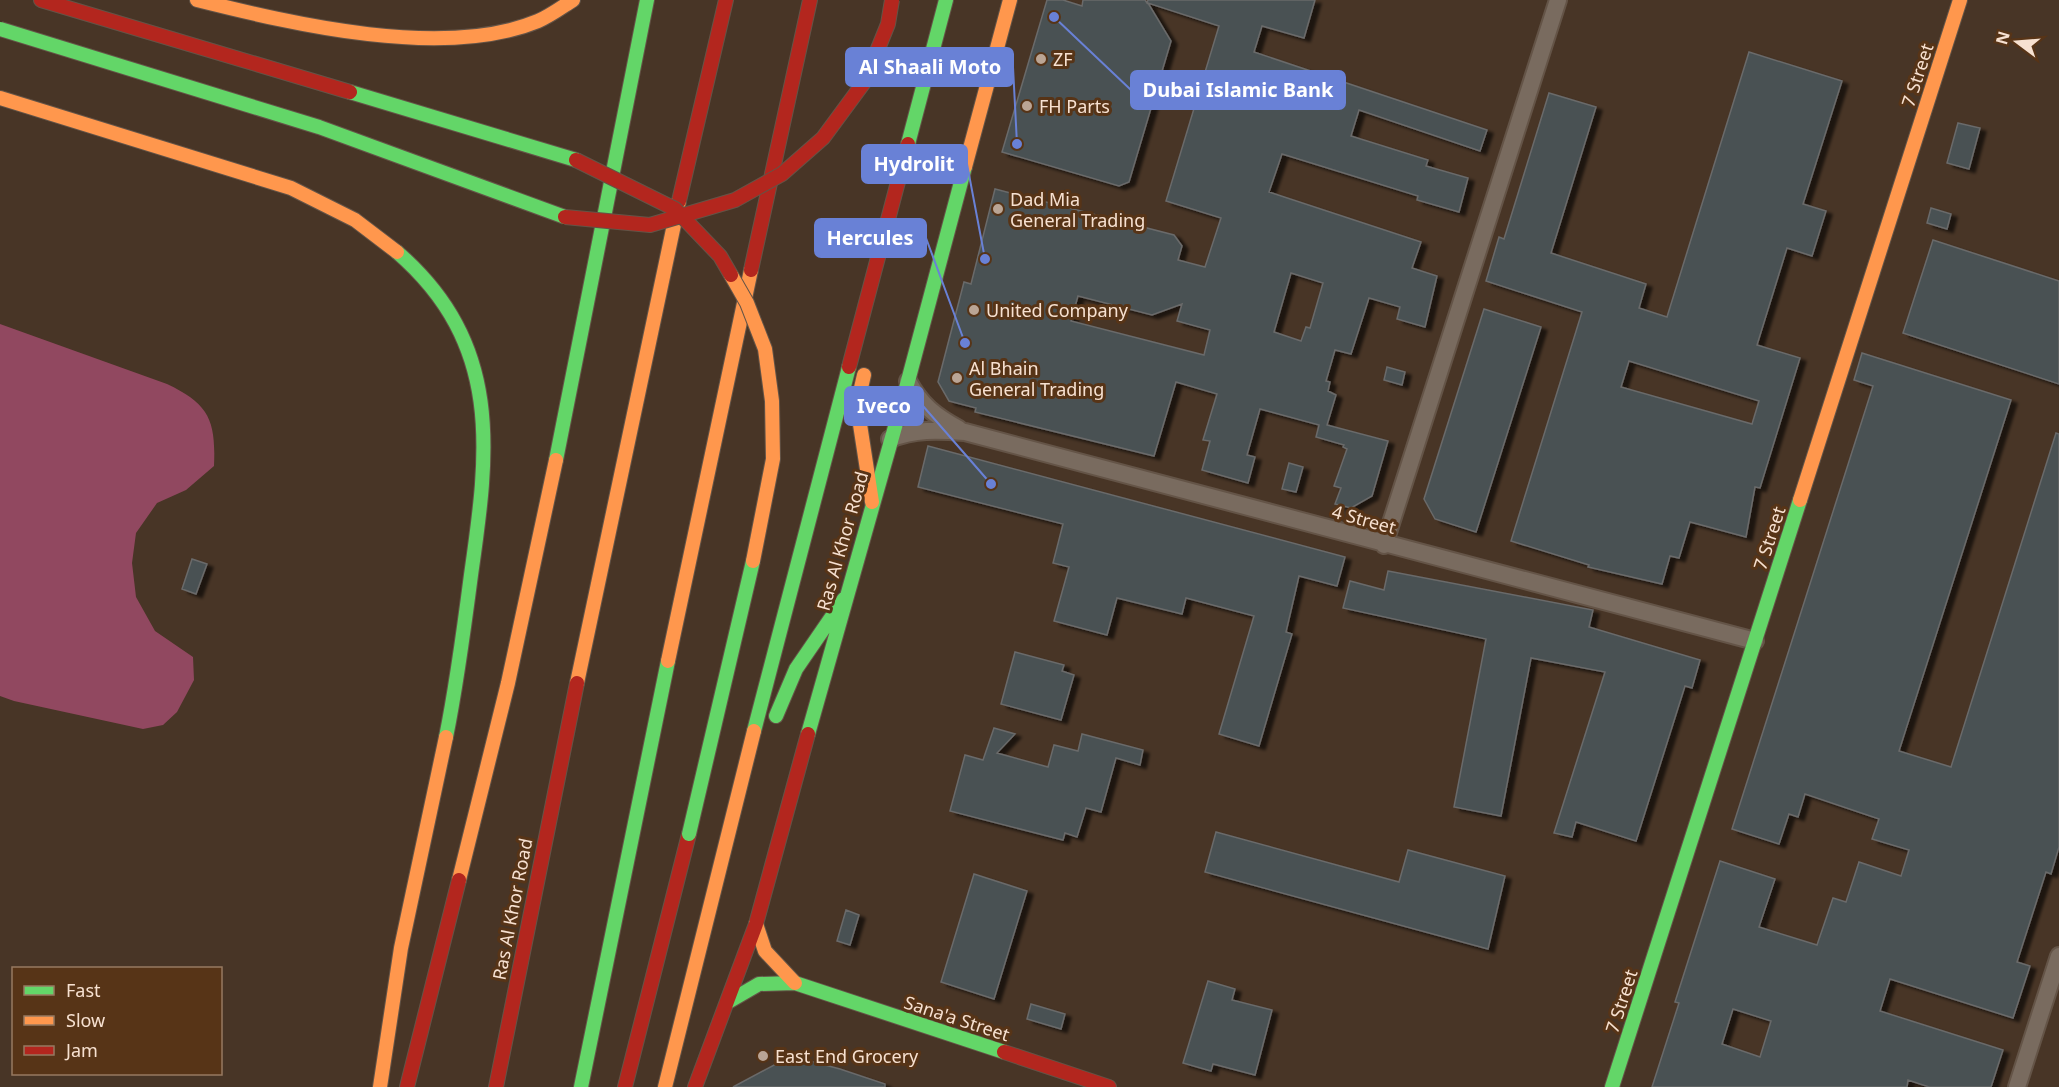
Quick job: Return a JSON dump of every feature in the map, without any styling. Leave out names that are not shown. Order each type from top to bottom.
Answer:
[{"type":"main road","points":[[41,0],[576,160],[675,209],[720,256],[747,303],[765,349],[772,400],[773,459],[746,600],[625,1087]]},
{"type":"main road","points":[[197,0],[319,27],[381,34],[442,35],[496,33],[520,29],[543,21],[573,0]]},
{"type":"main road","points":[[407,1087],[508,683],[552,478],[647,0]]},
{"type":"main road","name":"Ras Al Khor Road","points":[[496,1087],[553,792],[631,423],[726,0]]},
{"type":"main road","points":[[581,1087],[696,525],[810,0]]},
{"type":"main road","points":[[0,29],[319,127],[563,217],[650,225],[735,200],[782,174],[823,138],[864,81],[888,24],[892,0]]},
{"type":"main road","points":[[665,1087],[868,294],[946,0]]},
{"type":"main road","name":"Ras Al Khor Road","points":[[696,1087],[707,1049],[728,1002],[756,924],[844,599],[908,381],[1010,0]]},
{"type":"main road","name":"7 Street","points":[[1612,1087],[1960,0]]},
{"type":"main road","points":[[0,98],[291,188],[330,203],[367,225],[407,260],[435,292],[468,351],[479,384],[485,419],[486,455],[483,490],[456,682],[402,948],[380,1087]]},
{"type":"main road","points":[[868,294],[872,342]]},
{"type":"main road","points":[[867,363],[857,405],[872,502]]},
{"type":"main road","points":[[770,735],[785,686],[800,658],[844,599]]},
{"type":"main road","points":[[685,1011],[746,822]]},
{"type":"main road","name":"Sana'a Street","points":[[756,924],[765,951],[795,983]]},
{"type":"main road","name":"Sana'a Street","points":[[728,1002],[746,987],[758,983],[795,983],[1109,1087]]},
{"type":"street","points":[[1384,545],[1558,0]]},
{"type":"street","name":"4 Street","points":[[908,381],[918,400],[934,415],[965,432]]},
{"type":"street","name":"4 Street","points":[[890,439],[920,430],[965,432],[1384,545],[1755,641]]},
{"type":"street","points":[[2017,1087],[2059,956]]},
{"type":"shaded area","points":[[0,324],[167,384],[192,399],[207,415],[213,437],[214,466],[186,490],[157,503],[136,533],[132,563],[136,597],[155,631],[193,657],[194,680],[177,712],[163,725],[143,729],[0,696]]},
{"type":"building","points":[[1047,0],[1063,0],[1082,6],[1083,0],[1145,0],[1147,3],[1148,0],[1315,0],[1304,38],[1262,26],[1254,52],[1487,130],[1480,151],[1359,110],[1351,136],[1428,160],[1426,166],[1468,178],[1459,212],[1417,200],[1418,196],[1282,154],[1269,192],[1421,242],[1412,268],[1437,276],[1425,327],[1397,319],[1400,307],[1369,298],[1351,354],[1335,350],[1326,381],[1330,382],[1328,391],[1336,395],[1327,425],[1388,441],[1372,496],[1351,508],[1335,504],[1341,488],[1334,486],[1347,449],[1343,447],[1344,445],[1316,437],[1319,425],[1260,409],[1247,455],[1255,457],[1248,483],[1202,470],[1210,441],[1203,440],[1217,394],[1176,382],[1154,456],[975,412],[976,408],[949,401],[938,382],[964,282],[971,284],[995,189],[1174,235],[1182,246],[1178,260],[1205,267],[1221,218],[1166,201],[1219,26],[1148,3],[1171,41],[1129,182],[1119,186],[1002,152]],"holes":[[[1291,273],[1323,283],[1310,328],[1306,327],[1301,341],[1274,332]],[[1078,296],[1152,315],[1182,304],[1177,321],[1210,330],[1204,355],[1071,321]]]},
{"type":"building","points":[[1749,52],[1842,81],[1803,204],[1826,211],[1812,256],[1787,248],[1757,345],[1800,358],[1760,488],[1755,487],[1746,537],[1690,522],[1679,558],[1670,556],[1662,584],[1588,567],[1589,565],[1511,541],[1582,312],[1486,281],[1499,237],[1504,239],[1549,93],[1596,107],[1551,253],[1646,284],[1639,308],[1667,317]],"holes":[[[1629,361],[1759,401],[1752,424],[1621,387]]]},
{"type":"building","points":[[1958,123],[1980,128],[1969,169],[1947,163]]},
{"type":"building","points":[[1931,208],[1951,214],[1947,229],[1927,223]]},
{"type":"building","points":[[1933,240],[2059,281],[2059,384],[1903,333]]},
{"type":"building","points":[[1484,309],[1541,327],[1476,532],[1435,519],[1424,499]]},
{"type":"building","points":[[1862,353],[2011,400],[1899,751],[1951,767],[2056,433],[2059,434],[2059,847],[2051,874],[2046,872],[2017,962],[2030,966],[2013,1018],[1890,979],[1880,1011],[2003,1050],[1991,1087],[1929,1087],[1908,1080],[1907,1087],[1652,1087],[1679,1003],[1675,1002],[1720,861],[1775,879],[1759,927],[1817,945],[1833,898],[1846,902],[1859,862],[1901,876],[1909,850],[1872,839],[1879,819],[1805,794],[1798,817],[1789,814],[1779,844],[1732,829],[1873,386],[1854,380]],"holes":[[[1733,1009],[1771,1021],[1760,1057],[1722,1044]]]},
{"type":"building","points":[[1387,367],[1405,372],[1402,385],[1384,380]]},
{"type":"building","points":[[928,446],[1345,557],[1337,586],[1299,576],[1286,632],[1292,634],[1259,746],[1219,734],[1254,616],[1186,598],[1182,614],[1117,598],[1107,635],[1054,621],[1069,567],[1053,563],[1063,524],[918,487]]},
{"type":"building","points":[[1289,463],[1303,467],[1296,492],[1282,489]]},
{"type":"building","points":[[192,559],[207,564],[196,594],[182,589]]},
{"type":"building","points":[[1388,571],[1593,610],[1589,627],[1700,660],[1692,688],[1685,686],[1636,841],[1576,822],[1572,837],[1554,833],[1605,672],[1531,658],[1501,816],[1454,807],[1486,639],[1343,608],[1350,581],[1384,590]]},
{"type":"building","points":[[1015,652],[1064,665],[1062,671],[1074,675],[1061,720],[1001,704]]},
{"type":"building","points":[[994,728],[1015,734],[997,753],[1048,767],[1054,745],[1078,751],[1082,734],[1143,750],[1140,765],[1116,758],[1101,812],[1086,808],[1077,837],[1065,833],[1063,840],[950,811],[965,755],[983,760]]},
{"type":"building","points":[[1216,832],[1399,882],[1408,850],[1505,876],[1488,949],[1205,872]]},
{"type":"building","points":[[974,874],[1027,891],[994,999],[941,982]]},
{"type":"building","points":[[846,910],[859,915],[850,945],[837,941]]},
{"type":"building","points":[[1208,981],[1235,989],[1232,1000],[1272,1010],[1255,1075],[1213,1064],[1211,1071],[1183,1063]]},
{"type":"building","points":[[1031,1004],[1065,1014],[1061,1029],[1027,1019]]},
{"type":"building","points":[[791,1056],[840,1069],[885,1084],[885,1087],[733,1087]]},
{"type":"traffic: fast","points":[[556,460],[647,0]]},
{"type":"traffic: fast","points":[[908,144],[946,0]]},
{"type":"traffic: fast","points":[[0,29],[319,127],[565,217]]},
{"type":"traffic: fast","points":[[350,92],[576,160]]},
{"type":"traffic: fast","points":[[808,734],[908,381],[965,167]]},
{"type":"traffic: fast","points":[[397,252],[431,287],[456,324],[472,362],[481,401],[482,485],[463,636],[446,737]]},
{"type":"traffic: fast","points":[[754,731],[849,367]]},
{"type":"traffic: fast","points":[[1612,1087],[1800,500]]},
{"type":"traffic: fast","points":[[689,834],[753,561]]},
{"type":"traffic: fast","points":[[776,716],[796,669],[844,599]]},
{"type":"traffic: fast","points":[[581,1087],[668,661]]},
{"type":"traffic: fast","points":[[728,1002],[759,984],[795,983],[1004,1052]]},
{"type":"traffic: slow","points":[[197,0],[322,27],[414,38],[459,38],[500,32],[538,21],[573,0]]},
{"type":"traffic: slow","points":[[965,167],[1010,0]]},
{"type":"traffic: slow","points":[[1800,500],[1960,0]]},
{"type":"traffic: slow","points":[[0,98],[291,188],[355,220],[397,252]]},
{"type":"traffic: slow","points":[[577,683],[679,201]]},
{"type":"traffic: slow","points":[[668,661],[751,270]]},
{"type":"traffic: slow","points":[[731,275],[747,303],[765,349],[772,401],[773,459],[753,561]]},
{"type":"traffic: slow","points":[[864,375],[857,405],[872,502]]},
{"type":"traffic: slow","points":[[459,880],[508,683],[556,460]]},
{"type":"traffic: slow","points":[[665,1087],[754,731]]},
{"type":"traffic: slow","points":[[380,1087],[401,948],[446,737]]},
{"type":"traffic: slow","points":[[756,924],[765,951],[795,983]]},
{"type":"traffic: jam","points":[[41,0],[350,92]]},
{"type":"traffic: jam","points":[[679,201],[726,0]]},
{"type":"traffic: jam","points":[[751,270],[810,0]]},
{"type":"traffic: jam","points":[[565,217],[650,225],[735,200],[782,174],[823,138],[865,81],[888,24],[892,0]]},
{"type":"traffic: jam","points":[[849,367],[908,144]]},
{"type":"traffic: jam","points":[[576,160],[675,209],[720,256],[731,275]]},
{"type":"traffic: jam","points":[[496,1087],[577,683]]},
{"type":"traffic: jam","points":[[695,1087],[756,924],[808,734]]},
{"type":"traffic: jam","points":[[625,1087],[689,834]]},
{"type":"traffic: jam","points":[[407,1087],[459,880]]},
{"type":"traffic: jam","points":[[1004,1052],[1109,1087]]},
{"type":"place","name":"Dubai Islamic Bank","points":[[1054,17]]},
{"type":"place","name":"ZF","points":[[1041,59]]},
{"type":"place","name":"FH Parts","points":[[1027,106]]},
{"type":"place","name":"Al Shaali Moto","points":[[1017,144]]},
{"type":"place","name":"Dad Mia General Trading","points":[[998,209]]},
{"type":"place","name":"Hydrolit","points":[[985,259]]},
{"type":"place","name":"United Company","points":[[974,310]]},
{"type":"place","name":"Hercules","points":[[965,343]]},
{"type":"place","name":"Al Bhain General Trading","points":[[957,378]]},
{"type":"place","name":"Iveco","points":[[991,484]]},
{"type":"place","name":"East End Grocery","points":[[763,1056]]}]
